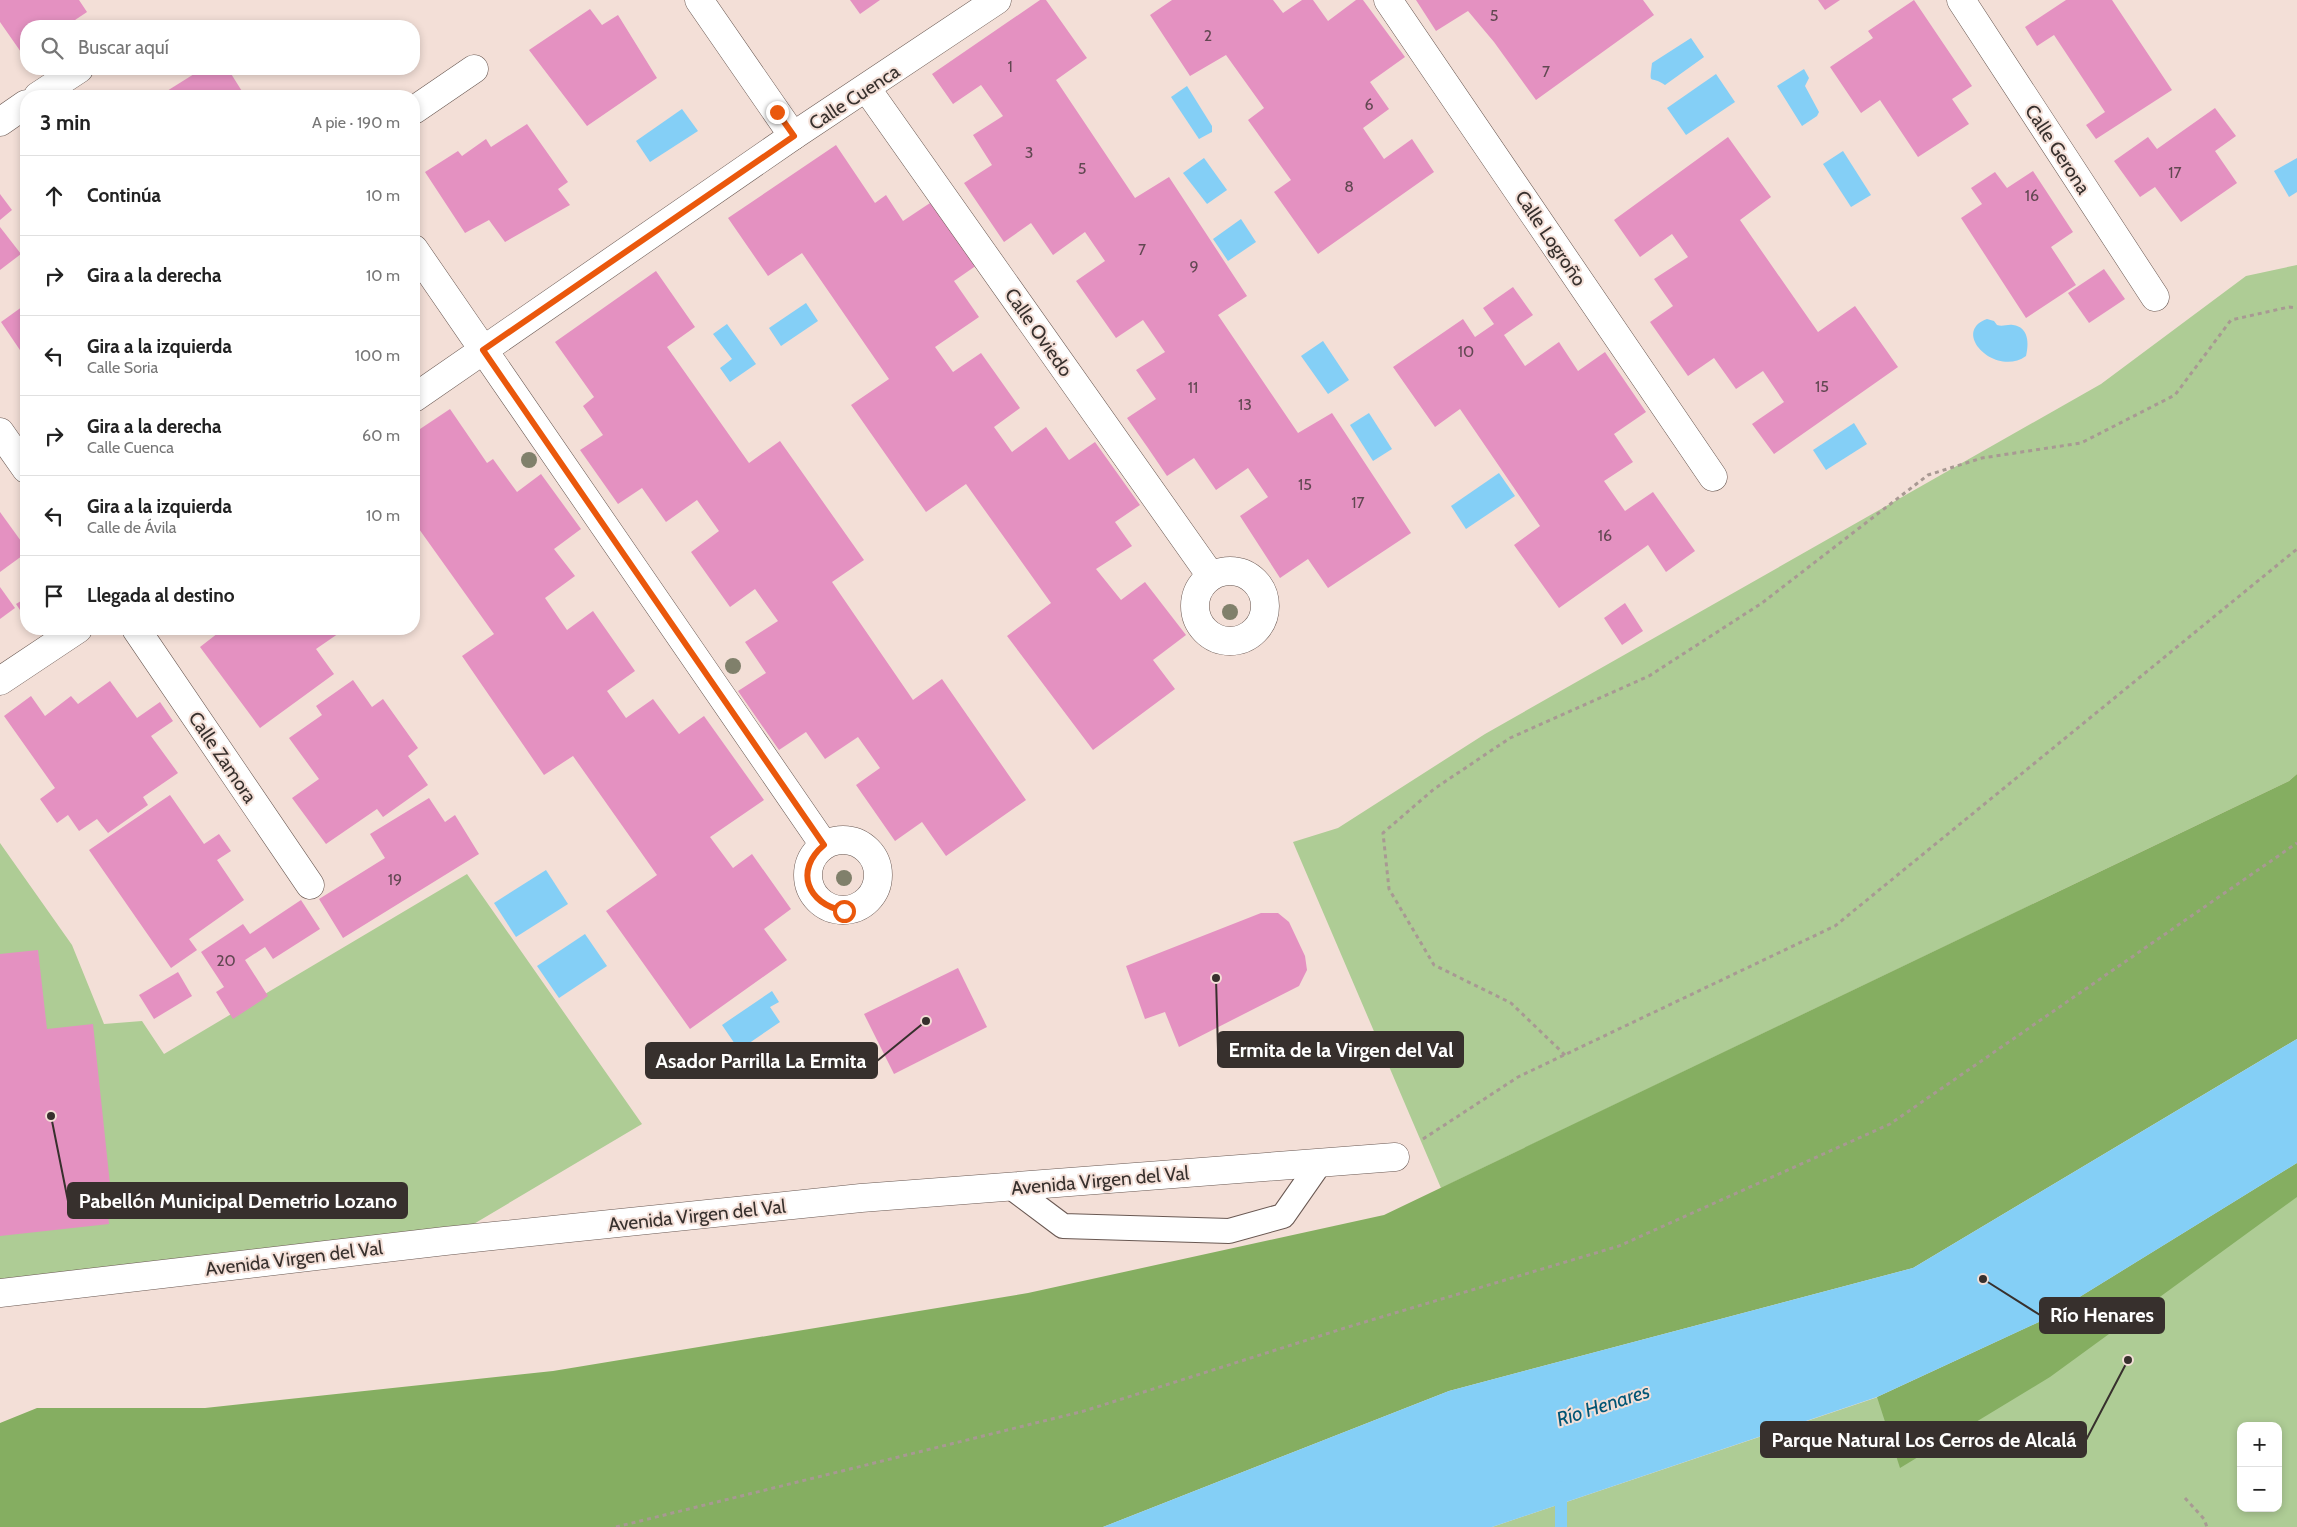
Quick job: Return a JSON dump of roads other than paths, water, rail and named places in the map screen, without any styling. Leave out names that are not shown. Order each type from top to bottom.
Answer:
[{"type":"street","points":[[699,0],[794,136]]},
{"type":"street","name":"Calle Cuenca","points":[[420,394],[794,136],[867,89],[997,0]]},
{"type":"street","name":"Calle Logroño","points":[[1388,0],[1713,477]]},
{"type":"street","name":"Calle Gerona","points":[[1961,0],[2156,297]]},
{"type":"street","points":[[420,106],[474,69]]},
{"type":"street","points":[[47,90],[70,75]]},
{"type":"street","name":"Calle Oviedo","points":[[867,89],[1211,576]]},
{"type":"street","points":[[0,122],[20,108]]},
{"type":"street","points":[[420,258],[824,845]]},
{"type":"street","points":[[0,432],[20,460]]},
{"type":"street","points":[[0,681],[69,635]]},
{"type":"street","name":"Calle Zamora","points":[[140,635],[310,886]]},
{"type":"street","name":"Avenida Virgen del Val","points":[[0,1292],[445,1241],[861,1198],[1396,1157]]},
{"type":"lane","points":[[1011,1187],[1063,1226],[1229,1231],[1283,1216],[1320,1163]]},
{"type":"water","points":[[1691,38],[1704,57],[1665,85],[1652,79],[1652,63]]},
{"type":"water","points":[[1804,69],[1809,78],[1805,86],[1819,112],[1817,116],[1802,126],[1777,86]]},
{"type":"water","points":[[1716,74],[1735,102],[1686,135],[1667,108]]},
{"type":"water","points":[[1187,86],[1212,126],[1212,132],[1199,139],[1171,97]]},
{"type":"water","points":[[682,109],[698,131],[650,162],[636,141]]},
{"type":"water","points":[[1843,151],[1871,195],[1851,207],[1823,164]]},
{"type":"water","points":[[1204,158],[1227,190],[1207,204],[1183,173]]},
{"type":"water","points":[[2297,158],[2297,192],[2289,197],[2274,171]]},
{"type":"water","points":[[1241,219],[1256,242],[1228,261],[1213,239]]},
{"type":"water","points":[[806,303],[818,321],[781,346],[769,328]]},
{"type":"water","points":[[1987,319],[1994,321],[1997,325],[2013,325],[2022,329],[2027,337],[2026,356],[2014,361],[2002,361],[1981,351],[1975,342],[1973,333],[1977,325]]},
{"type":"water","points":[[727,324],[756,364],[730,382],[720,368],[732,359],[713,334]]},
{"type":"water","points":[[1323,341],[1349,380],[1328,394],[1301,356]]},
{"type":"water","points":[[1369,413],[1392,449],[1373,461],[1350,425]]},
{"type":"water","points":[[1854,423],[1867,444],[1826,470],[1813,450]]},
{"type":"water","points":[[1499,473],[1515,496],[1466,529],[1451,506]]},
{"type":"water","points":[[546,870],[568,904],[516,937],[494,903]]},
{"type":"water","points":[[585,934],[607,966],[559,998],[537,966]]},
{"type":"water","points":[[772,991],[779,1002],[770,1007],[780,1022],[739,1050],[722,1025]]},
{"type":"water","points":[[2297,1039],[2297,1163],[2039,1322],[1877,1397],[1492,1527],[1103,1527],[1449,1391],[1913,1268]]},
{"type":"waterway","points":[[1561,1487],[1561,1527]]},
{"type":"place","name":"Ermita de la Virgen del Val","points":[[1216,978]]},
{"type":"place","name":"Asador Parrilla La Ermita","points":[[926,1021]]},
{"type":"place","name":"Pabellón Municipal Demetrio Lozano","points":[[51,1116]]},
{"type":"place","name":"Río Henares","points":[[1983,1279]]},
{"type":"place","name":"Parque Natural Los Cerros de Alcalá","points":[[2128,1360]]}]
